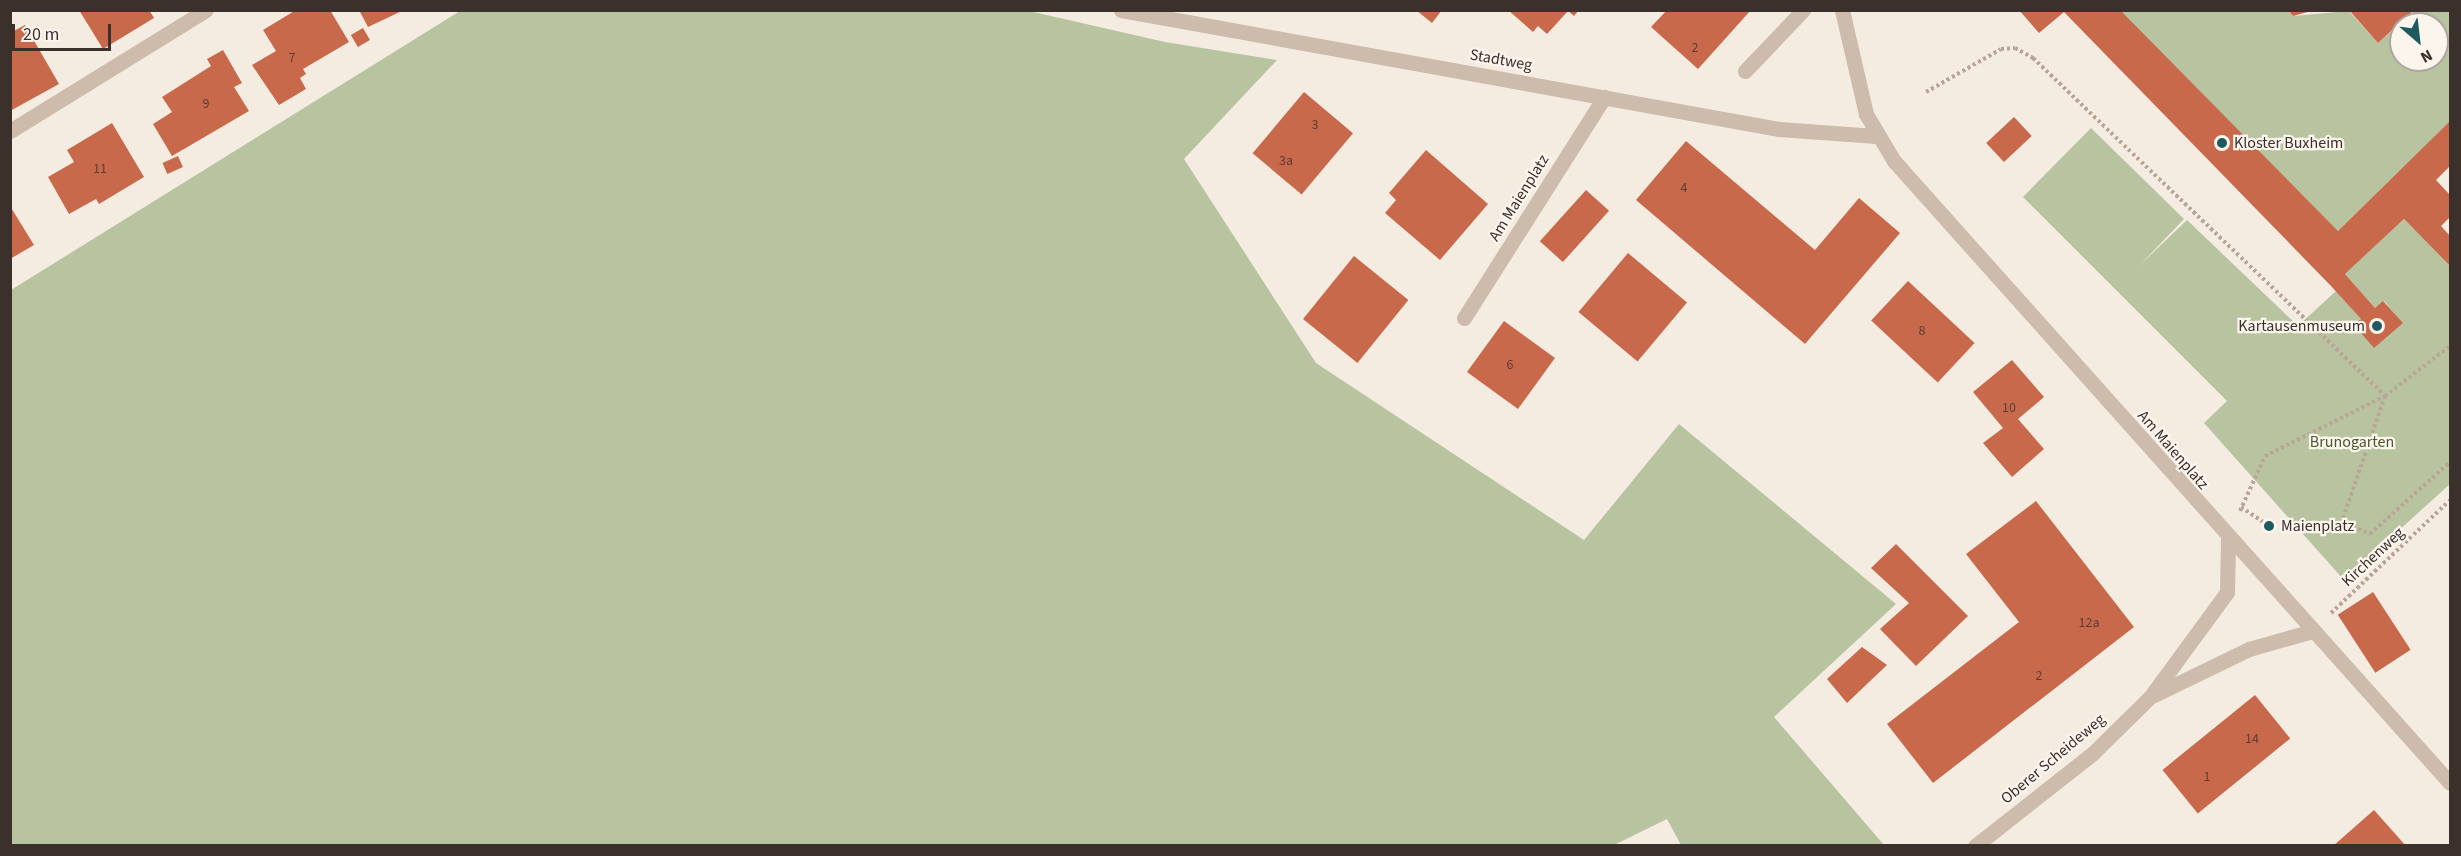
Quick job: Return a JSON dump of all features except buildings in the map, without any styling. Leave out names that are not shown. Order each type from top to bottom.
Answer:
[{"type":"street","points":[[10,131],[206,10]]},
{"type":"street","name":"Stadtweg","points":[[1121,10],[1779,129],[1876,136]]},
{"type":"street","points":[[1745,71],[1803,10]]},
{"type":"street","name":"Am Maienplatz","points":[[1842,10],[1866,114],[1876,136],[2228,539],[2451,783]]},
{"type":"street","name":"Am Maienplatz","points":[[1464,318],[1605,97]]},
{"type":"street","name":"Oberer Scheideweg","points":[[1975,846],[2093,753],[2151,696],[2227,592],[2228,539]]},
{"type":"street","name":"Oberer Scheideweg","points":[[2151,696],[2248,649],[2312,631]]},
{"type":"path","points":[[1926,92],[2001,49],[2015,48],[2032,58],[2385,396]]},
{"type":"path","points":[[2228,539],[2265,456],[2385,396],[2451,345]]},
{"type":"path","points":[[2385,396],[2342,520],[2370,534],[2451,462]]},
{"type":"path","name":"Kirchenweg","points":[[2312,631],[2451,500]]},
{"type":"path","points":[[2241,507],[2269,526]]},
{"type":"green space","points":[[2288,10],[2293,16],[2349,11],[2378,43],[2389,33],[2389,72],[2449,72],[2449,12],[2413,12],[2450,11],[2450,121],[2338,231],[2120,11]]},
{"type":"green space","points":[[460,11],[1029,11],[1165,42],[1277,60],[1184,159],[1316,363],[1584,540],[1679,424],[1896,604],[1774,717],[1884,845],[1681,845],[1667,819],[1612,846],[11,845],[11,290]]},
{"type":"green space","name":"Brunogarten","points":[[2091,128],[2184,219],[2139,266],[2187,220],[2298,326],[2336,291],[2361,319],[2354,325],[2402,323],[2384,301],[2375,308],[2345,274],[2404,219],[2450,266],[2450,484],[2344,580],[2204,423],[2227,401],[2023,197]]},
{"type":"place","name":"Kloster Buxheim","points":[[2222,143]]},
{"type":"place","name":"Kartausenmuseum","points":[[2377,326]]},
{"type":"place","name":"Maienplatz","points":[[2269,526]]}]
